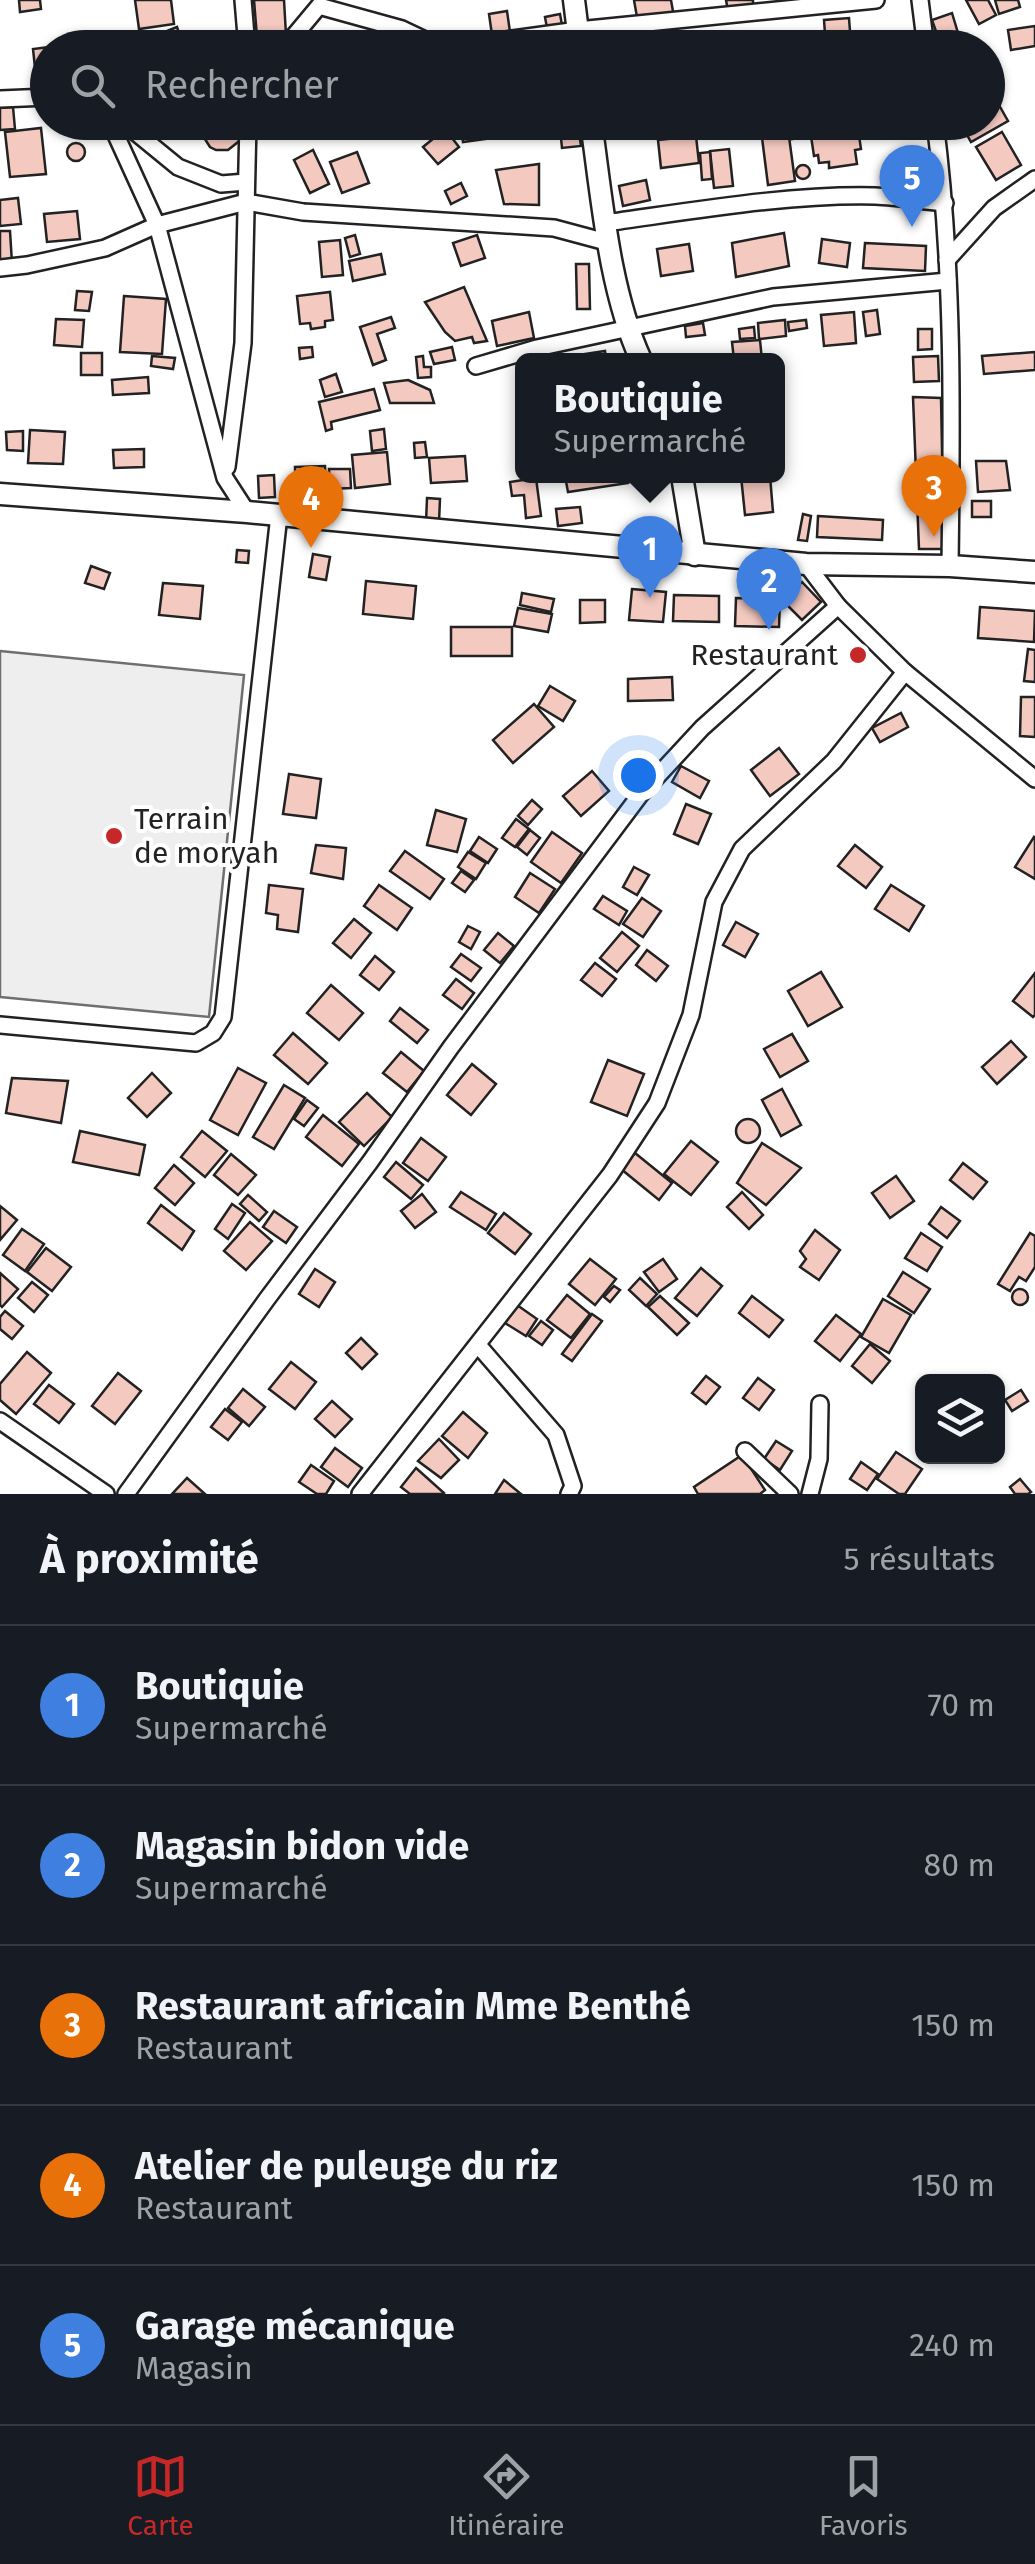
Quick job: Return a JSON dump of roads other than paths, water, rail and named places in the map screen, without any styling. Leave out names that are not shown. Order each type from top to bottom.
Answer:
[{"type":"street","points":[[243,0],[246,30]]},
{"type":"street","points":[[574,0],[578,30]]},
{"type":"street","points":[[648,30],[876,0]]},
{"type":"street","points":[[920,0],[924,30]]},
{"type":"street","points":[[299,30],[319,6],[402,30]]},
{"type":"street","points":[[0,100],[30,98]]},
{"type":"street","points":[[118,140],[157,225],[226,478],[247,512]]},
{"type":"street","points":[[146,140],[178,166],[221,184],[246,182]]},
{"type":"street","points":[[226,478],[243,343],[247,140]]},
{"type":"street","points":[[594,140],[627,329],[638,353]]},
{"type":"street","points":[[938,140],[945,203],[952,368],[950,566]]},
{"type":"street","points":[[947,260],[994,208],[1035,179]]},
{"type":"street","points":[[0,268],[105,248],[157,225],[246,202],[303,212],[608,233],[704,209],[837,196],[945,203]]},
{"type":"street","points":[[520,353],[772,296],[948,282]]},
{"type":"street","points":[[476,366],[515,354]]},
{"type":"street","points":[[683,483],[696,555]]},
{"type":"street","points":[[0,494],[247,512],[806,564],[950,566],[1035,572]]},
{"type":"street","points":[[0,1025],[196,1043],[213,1033],[224,1016],[279,515]]},
{"type":"street","points":[[806,564],[838,606],[905,672],[1035,778]]},
{"type":"street","points":[[126,1494],[640,795],[702,728],[838,606]]},
{"type":"street","points":[[360,1494],[610,1175],[656,1103],[691,1015],[714,902],[742,848],[834,761],[905,672]]},
{"type":"street","points":[[478,1345],[556,1435],[573,1486],[569,1494]]},
{"type":"street","points":[[810,1494],[819,1459],[820,1404]]},
{"type":"street","points":[[1,1425],[106,1494]]},
{"type":"street","points":[[745,1452],[790,1494]]},
{"type":"place","name":"Garage mécanique","points":[[912,227]]},
{"type":"place","name":"Restaurant africain Mme Benthé","points":[[934,537]]},
{"type":"place","name":"Atelier de puleuge du riz","points":[[311,548]]},
{"type":"place","name":"Boutiquie","points":[[650,598]]},
{"type":"place","name":"Magasin bidon vide","points":[[769,630]]},
{"type":"place","name":"Restaurant","points":[[858,655]]},
{"type":"place","name":"Terrain de moryah","points":[[114,836]]}]
